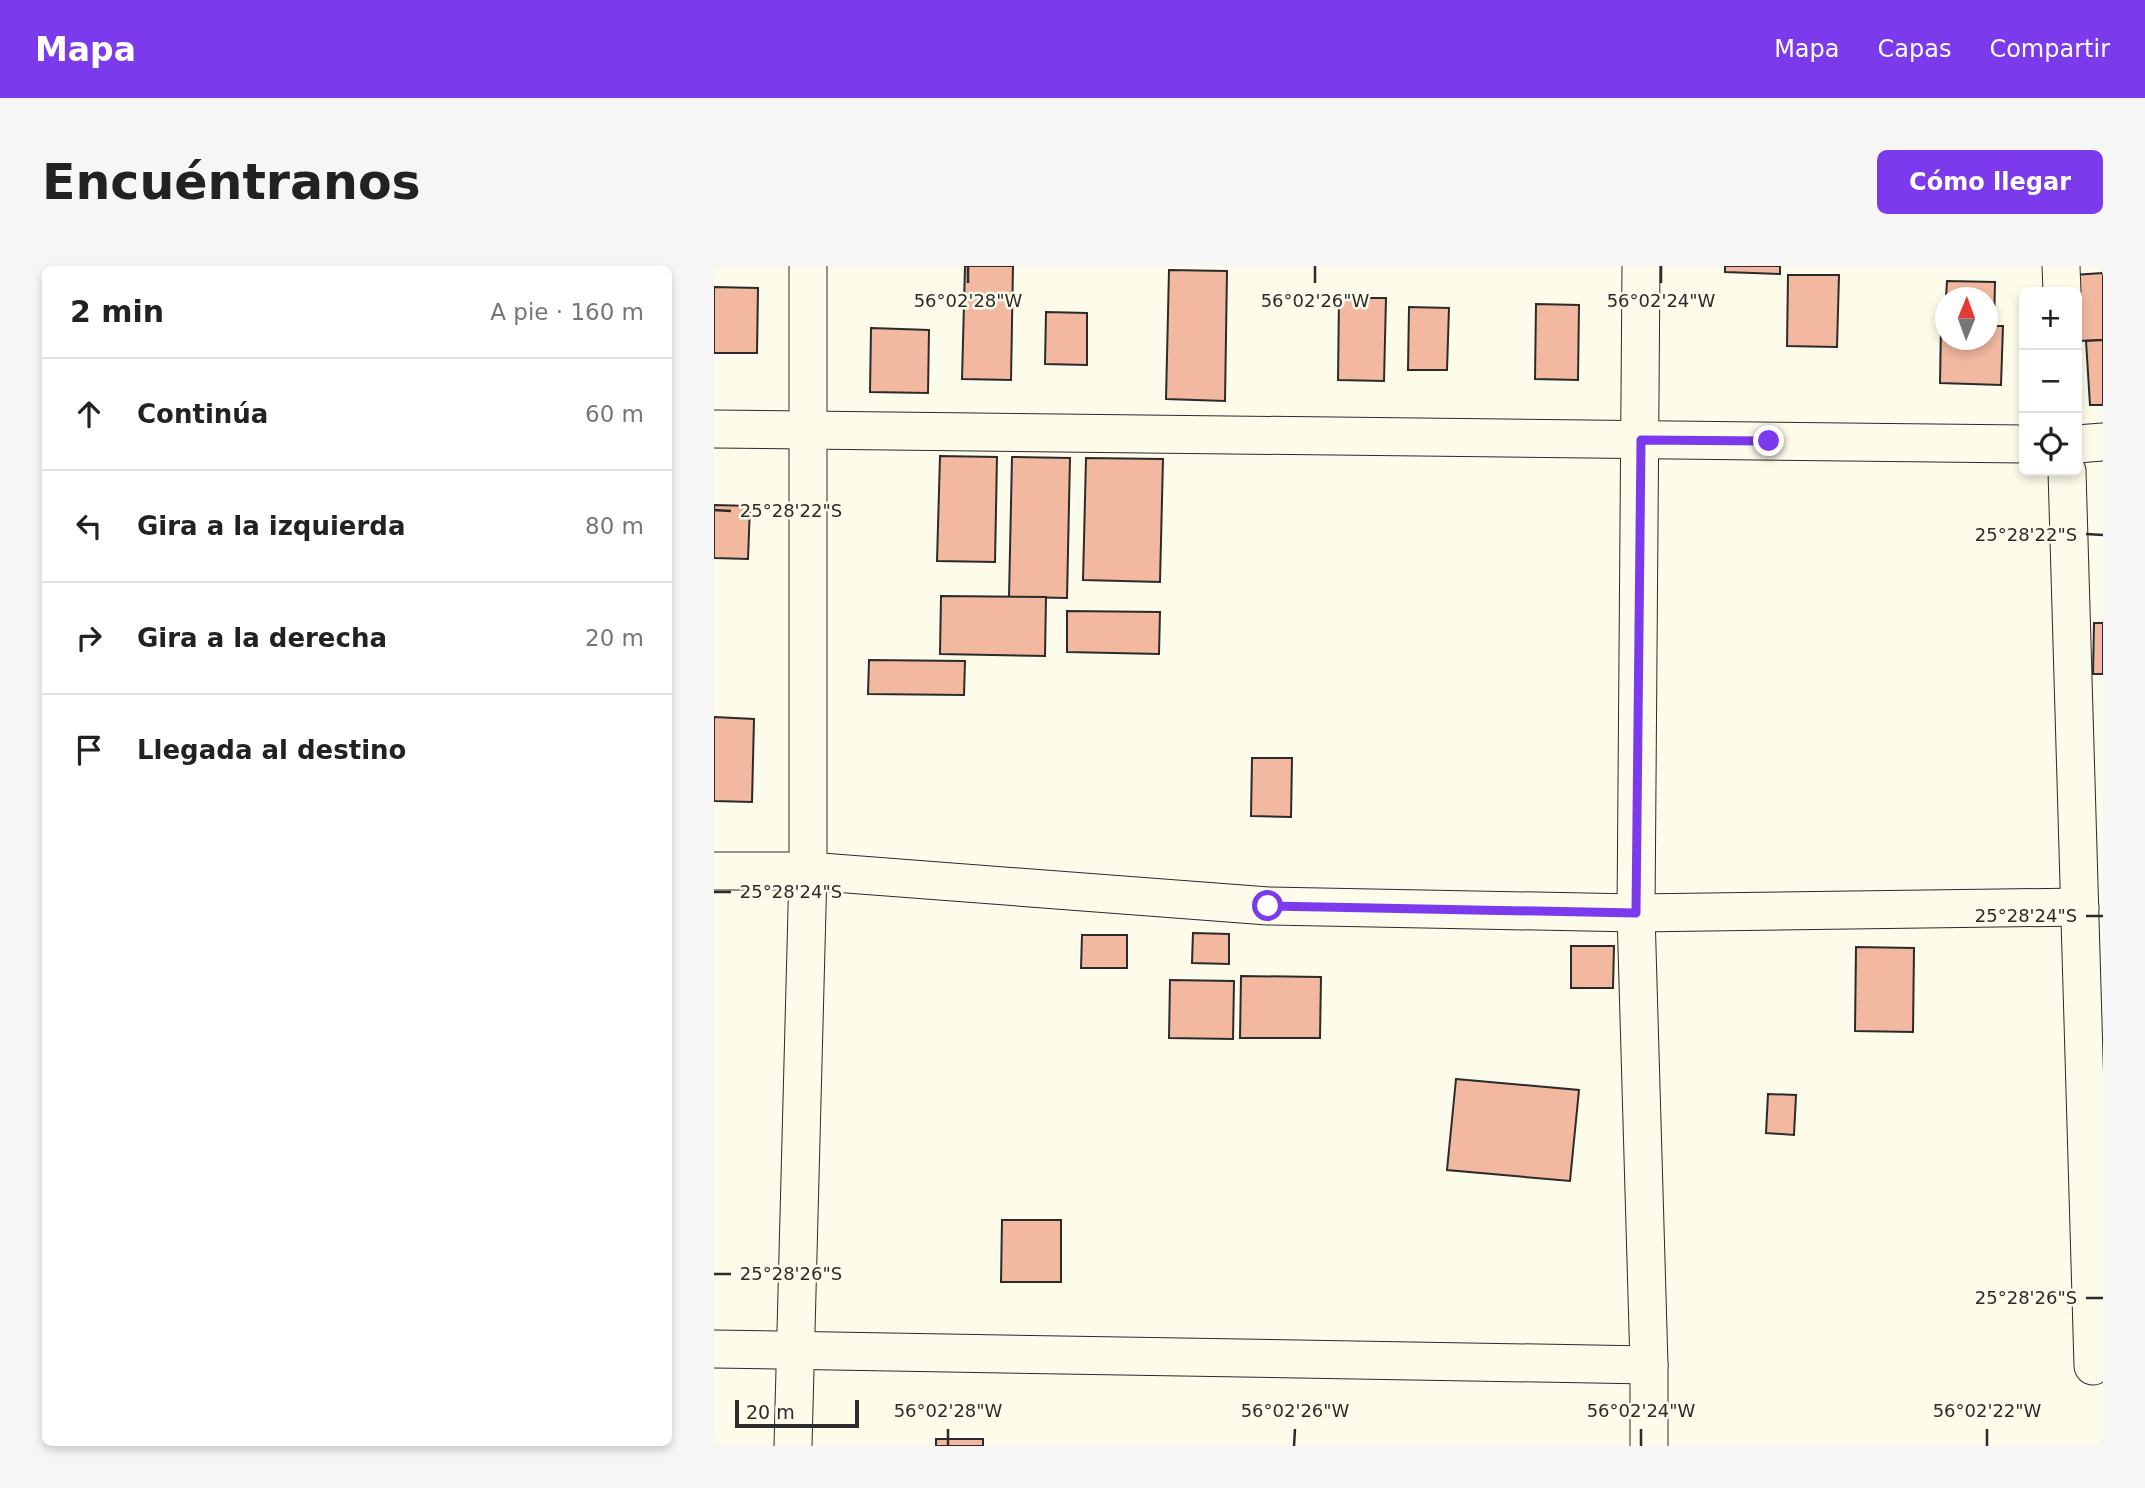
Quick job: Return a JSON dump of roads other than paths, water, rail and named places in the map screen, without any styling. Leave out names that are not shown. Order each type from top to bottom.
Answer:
[{"type":"street","points":[[793,1446],[808,872],[808,266]]},
{"type":"street","points":[[1641,266],[1636,913],[1649,1446]]},
{"type":"street","points":[[2061,266],[2062,287]]},
{"type":"street","points":[[714,429],[2019,444]]},
{"type":"street","points":[[2082,443],[2103,442]]},
{"type":"street","points":[[2067,476],[2093,1366]]},
{"type":"street","points":[[714,871],[808,872],[1268,906],[1636,913],[2080,907]]},
{"type":"street","points":[[714,1349],[1649,1365]]}]
